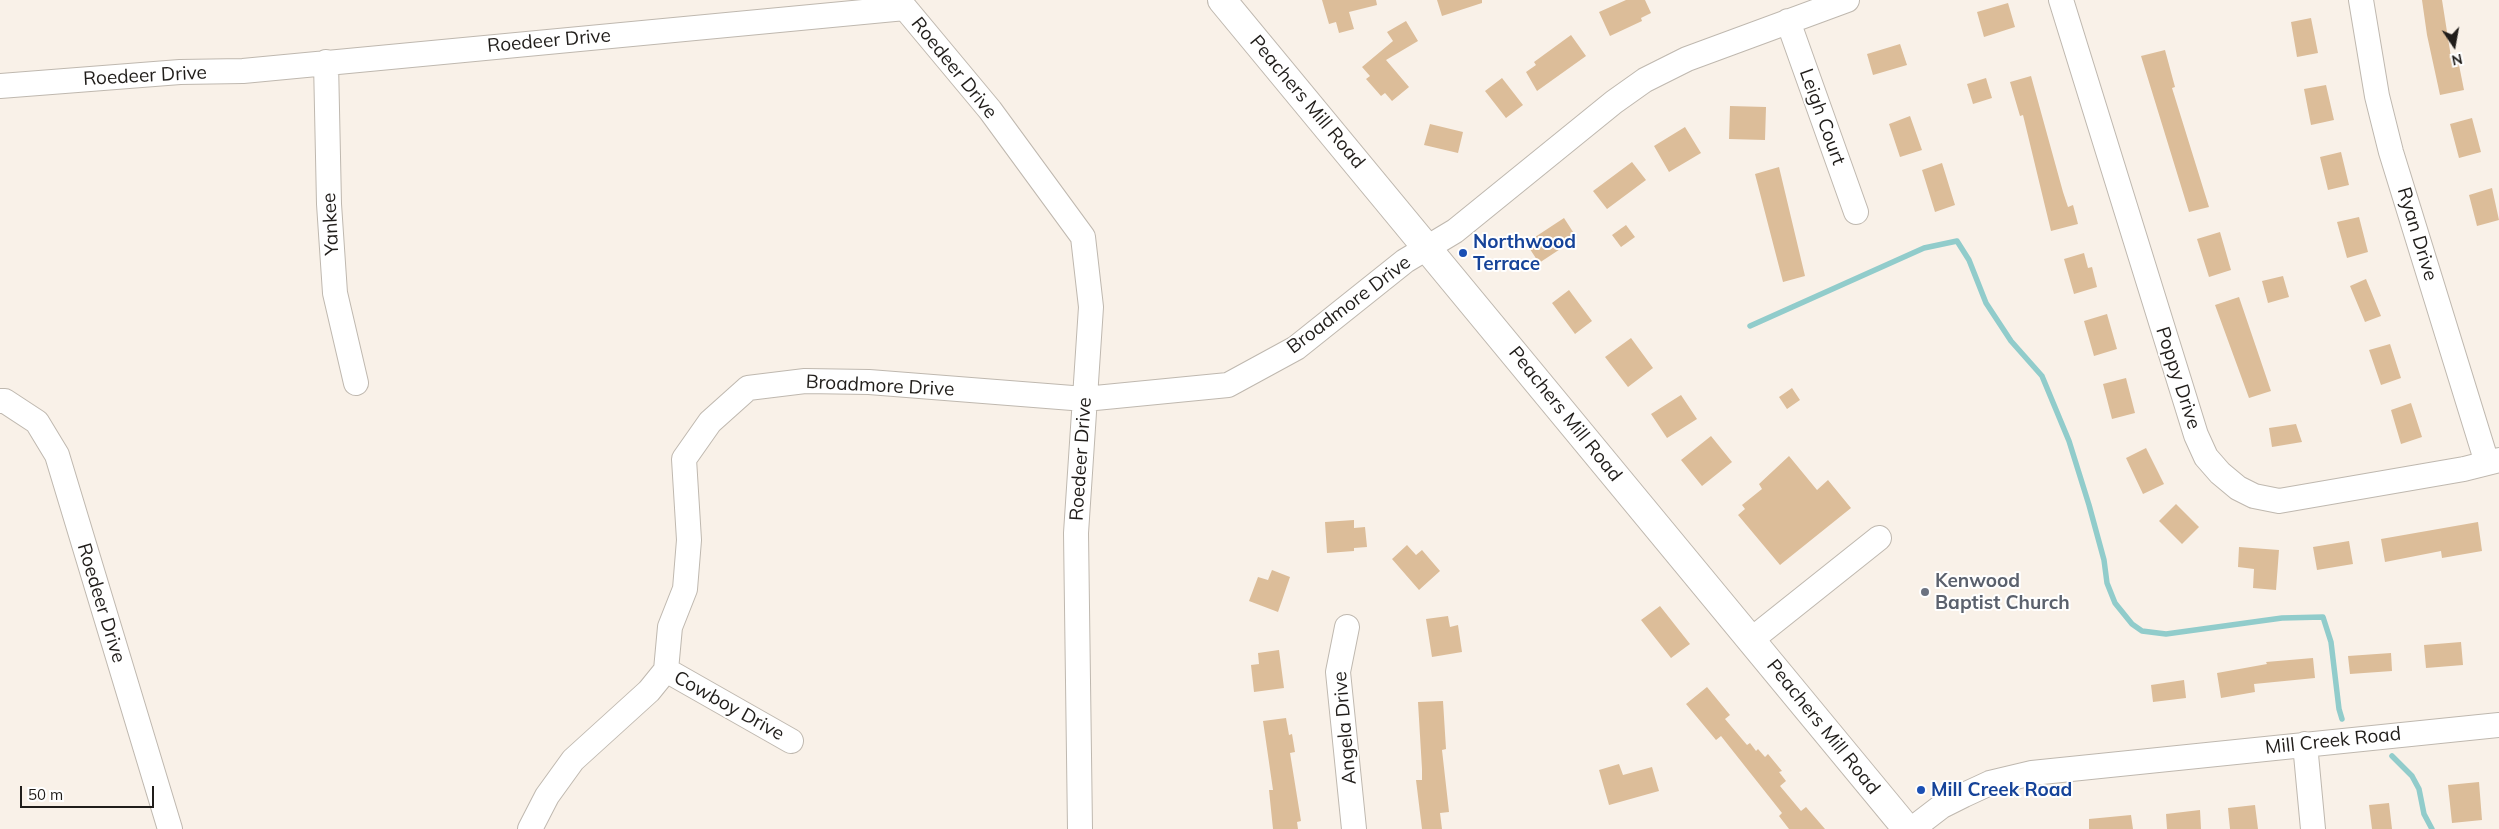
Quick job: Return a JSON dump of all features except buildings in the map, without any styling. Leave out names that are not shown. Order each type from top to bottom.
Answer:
[{"type":"main road","name":"Peachers Mill Road","points":[[1222,0],[1429,248],[1907,829]]},
{"type":"street","points":[[1429,248],[1455,231],[1614,102],[1644,80],[1687,59],[1847,0]]},
{"type":"street","name":"Poppy Drive","points":[[2061,0],[2196,435],[2206,457],[2220,473],[2238,488],[2254,496],[2279,501],[2493,462]]},
{"type":"street","name":"Ryan Drive","points":[[2361,0],[2378,96],[2392,152],[2493,462]]},
{"type":"street","name":"Roedeer Drive","points":[[0,86],[180,72],[243,71],[905,8],[990,110],[1083,237],[1091,307],[1076,533],[1080,829]]},
{"type":"street","name":"Leigh Court","points":[[1788,21],[1856,212]]},
{"type":"street","name":"Yankee","points":[[326,62],[329,204],[335,293],[356,383]]},
{"type":"street","name":"Broadmore Drive","points":[[666,670],[670,626],[685,589],[689,540],[684,459],[710,422],[748,388],[805,380],[869,382],[1085,399],[1228,385],[1296,348],[1405,261],[1429,248]]},
{"type":"street","name":"Roedeer Drive","points":[[0,401],[6,401],[37,422],[57,455],[170,829]]},
{"type":"street","points":[[1751,640],[1879,538]]},
{"type":"street","name":"Angela Drive","points":[[1347,627],[1338,672],[1354,829]]},
{"type":"street","points":[[530,829],[548,796],[573,760],[650,691],[666,670]]},
{"type":"street","name":"Cowboy Drive","points":[[666,670],[791,741]]},
{"type":"street","name":"Mill Creek Road","points":[[1912,829],[1942,806],[1990,783],[2010,777],[2305,744],[2499,725]]},
{"type":"street","points":[[2305,744],[2313,829]]},
{"type":"waterway","points":[[1750,326],[1924,248],[1957,241],[1969,260],[1986,303],[2011,341],[2042,376],[2069,441],[2104,560],[2107,583],[2115,603],[2132,624],[2142,631],[2166,634],[2282,618],[2323,617],[2331,642],[2339,709],[2342,719]]},
{"type":"waterway","points":[[2392,756],[2412,776],[2419,789],[2424,814],[2432,829]]},
{"type":"place","name":"Northwood Terrace","points":[[1463,253]]},
{"type":"place","name":"Kenwood Baptist Church","points":[[1925,592]]},
{"type":"place","name":"Mill Creek Road","points":[[1921,790]]}]
